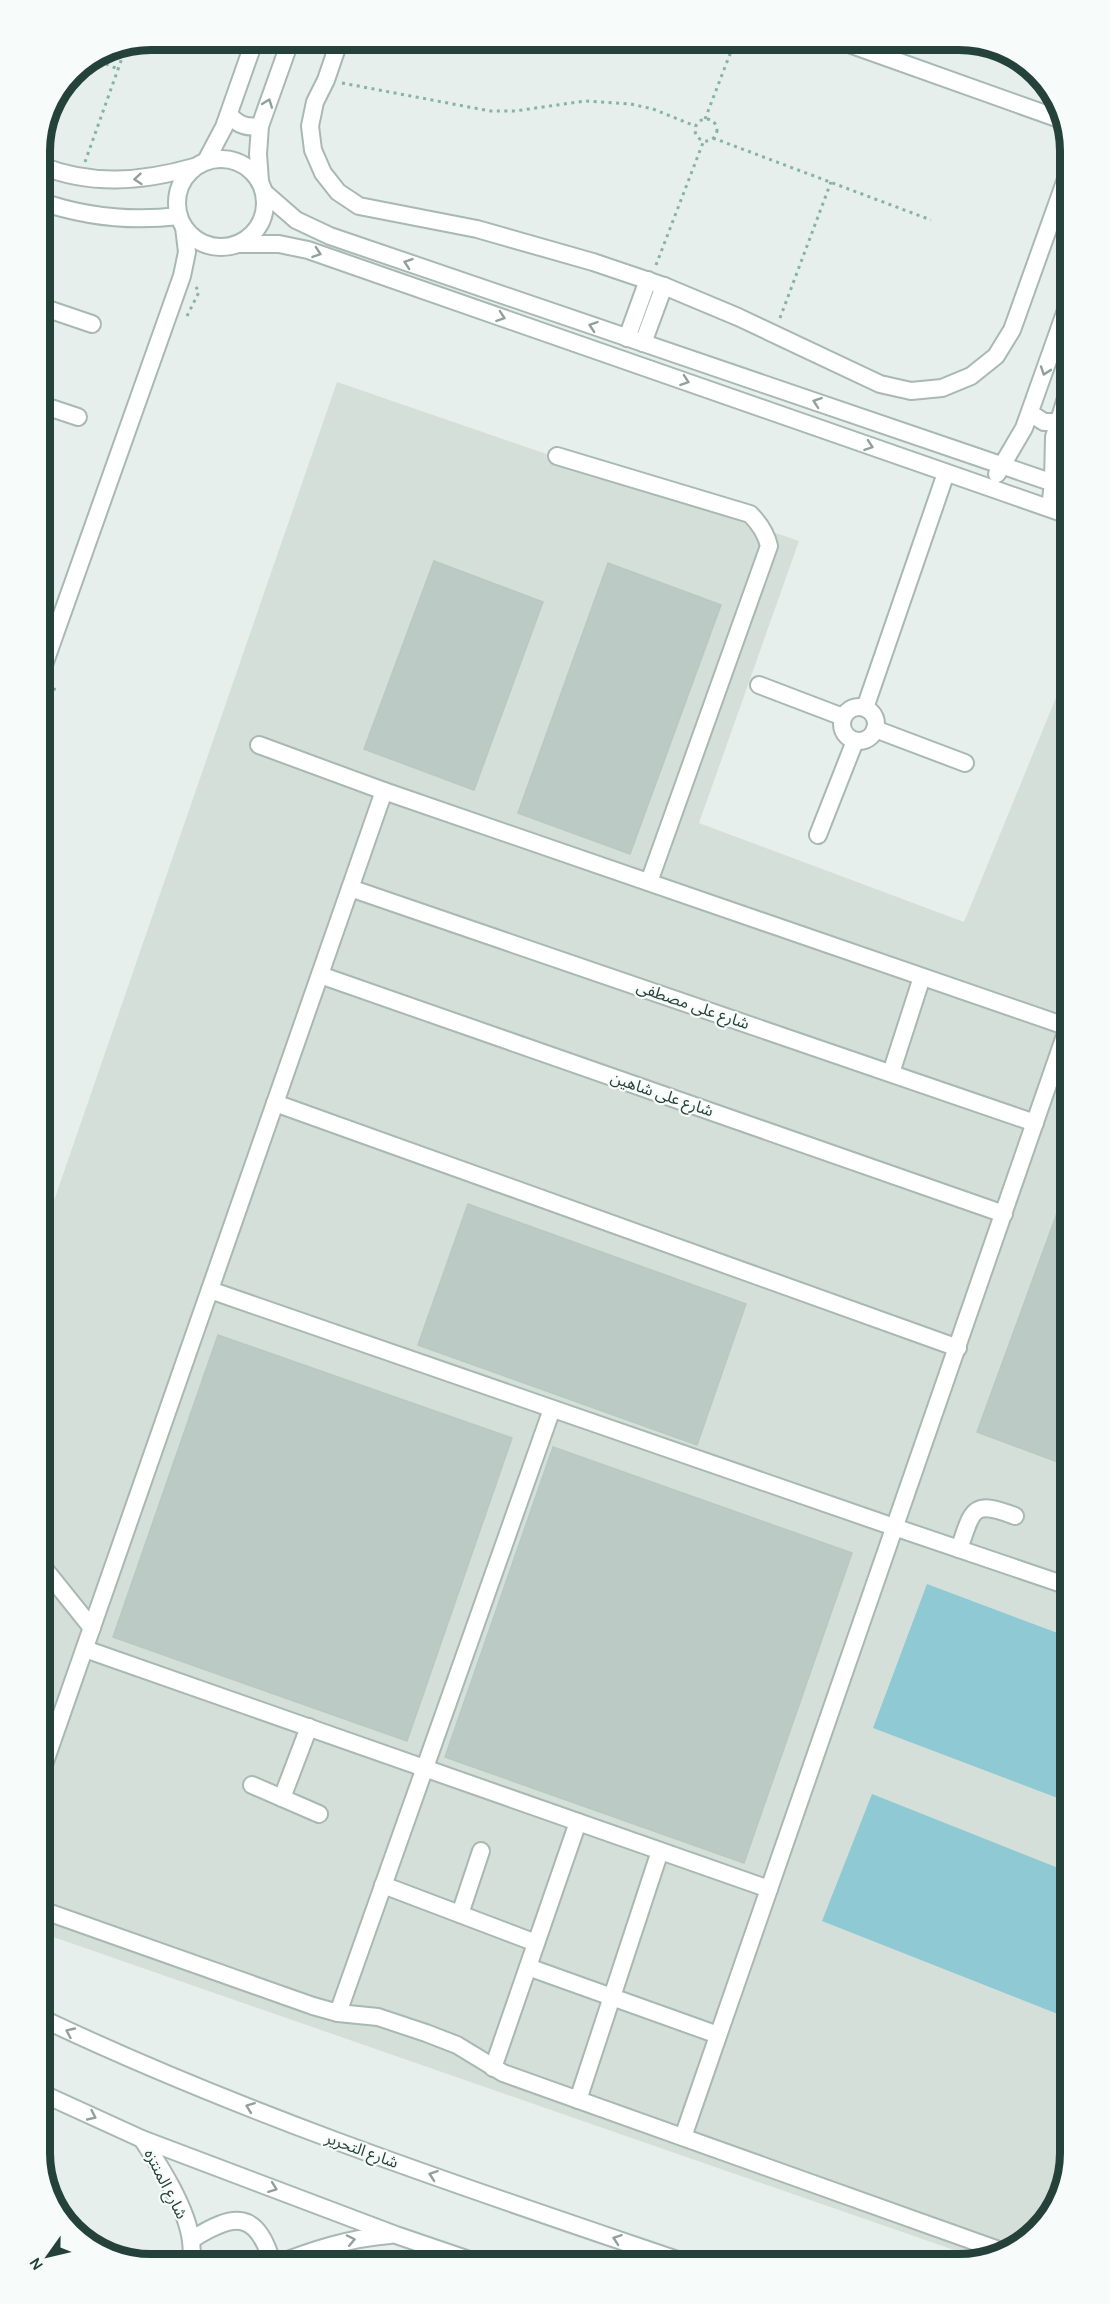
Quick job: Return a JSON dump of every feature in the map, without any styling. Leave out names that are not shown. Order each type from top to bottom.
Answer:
[{"type":"street","points":[[50,648],[182,276],[187,252],[177,207],[179,189],[188,173],[200,164],[229,114],[251,50]]},
{"type":"street","points":[[50,204],[75,212],[109,218],[181,222],[192,237],[202,244],[215,247],[227,248],[249,238],[258,229],[266,206],[258,154],[260,126],[287,50]]},
{"type":"street","points":[[336,50],[326,80],[315,102],[310,126],[313,150],[323,173],[333,186],[359,206],[418,216],[516,239],[593,262],[654,283],[774,333],[851,372],[880,384],[901,389],[911,391],[942,388],[971,376],[996,356],[1012,330],[1060,196]]},
{"type":"street","points":[[866,50],[1055,117]]},
{"type":"street","points":[[229,114],[233,120],[246,126],[260,126]]},
{"type":"street","points":[[50,168],[79,177],[118,181],[144,179],[200,164],[231,159],[253,171],[262,187],[296,220],[330,236],[1060,485]]},
{"type":"street","points":[[292,246],[290,229],[296,220]]},
{"type":"street","points":[[238,244],[265,243],[292,246],[1060,512]]},
{"type":"street","points":[[635,340],[654,283]]},
{"type":"street","points":[[50,310],[92,324]]},
{"type":"street","points":[[992,487],[1030,413],[1060,327]]},
{"type":"street","points":[[50,408],[78,417]]},
{"type":"street","points":[[1030,413],[1044,422],[1057,422]]},
{"type":"street","points":[[1050,508],[1053,453],[1060,413]]},
{"type":"street","points":[[865,708],[959,451]]},
{"type":"street","points":[[558,456],[750,514],[757,520],[767,536],[769,546],[649,882]]},
{"type":"street","points":[[759,685],[843,717]]},
{"type":"street","points":[[865,708],[874,716],[875,729],[865,741],[849,739],[842,729],[843,717],[850,709],[865,708]]},
{"type":"street","points":[[875,729],[965,763]]},
{"type":"street","points":[[818,835],[855,741]]},
{"type":"street","points":[[259,745],[384,791],[1060,1025]]},
{"type":"street","points":[[50,1748],[384,791]]},
{"type":"street","name":"شارع على مصطفى","points":[[350,888],[1035,1123]]},
{"type":"street","name":"شارع على شاهين","points":[[320,975],[1004,1214]]},
{"type":"street","points":[[891,1073],[922,977]]},
{"type":"street","points":[[683,2137],[1060,1055]]},
{"type":"street","points":[[275,1103],[958,1348]]},
{"type":"street","points":[[210,1290],[1060,1583]]},
{"type":"street","points":[[338,2013],[552,1409]]},
{"type":"street","points":[[959,1549],[971,1517],[977,1510],[993,1507],[1015,1516]]},
{"type":"street","points":[[50,1576],[92,1628]]},
{"type":"street","points":[[85,1649],[769,1889]]},
{"type":"street","points":[[282,1798],[309,1727]]},
{"type":"street","points":[[252,1785],[319,1814]]},
{"type":"street","points":[[493,2068],[578,1822]]},
{"type":"street","points":[[460,1914],[481,1851]]},
{"type":"street","points":[[578,2100],[660,1851]]},
{"type":"street","points":[[383,1885],[536,1943]]},
{"type":"street","points":[[50,1913],[313,2006],[338,2013],[378,2018],[426,2033],[457,2045],[493,2068],[994,2248]]},
{"type":"street","points":[[528,1967],[718,2035]]},
{"type":"street","name":"شارع التحرير","points":[[50,2022],[162,2073],[343,2143],[659,2254]]},
{"type":"street","points":[[50,2097],[142,2139],[451,2254]]},
{"type":"street","name":"شارع المنتزه","points":[[142,2139],[167,2179],[179,2204],[191,2240],[192,2254]]},
{"type":"street","points":[[191,2240],[213,2226],[234,2219],[255,2226],[267,2244],[270,2254]]},
{"type":"street","points":[[305,2254],[336,2243],[369,2236],[396,2235]]},
{"type":"street","points":[[641,2248],[648,2254]]},
{"type":"path","points":[[695,126],[705,119],[732,50]]},
{"type":"path","points":[[79,177],[124,53]]},
{"type":"path","points":[[102,62],[118,69]]},
{"type":"path","points":[[326,80],[490,111],[515,111],[585,101],[630,104],[653,109],[695,126]]},
{"type":"path","points":[[705,119],[716,126],[716,134],[713,138]]},
{"type":"path","points":[[695,126],[696,135],[704,140],[713,138],[931,220]]},
{"type":"path","points":[[654,283],[704,140]]},
{"type":"path","points":[[774,333],[831,182]]},
{"type":"shaded area","points":[[337,382],[799,541],[699,823],[964,922],[1060,688],[1060,2167],[1053,2192],[1043,2210],[1021,2234],[998,2247],[979,2253],[965,2254],[50,1936],[50,1212]]},
{"type":"water","points":[[927,1584],[1060,1634],[1060,1799],[873,1728]]},
{"type":"water","points":[[872,1794],[1060,1869],[1060,2015],[822,1921]]},
{"type":"building","points":[[434,561],[543,602],[474,790],[364,749]]},
{"type":"building","points":[[608,563],[721,605],[630,854],[518,813]]},
{"type":"building","points":[[468,1204],[746,1304],[697,1445],[418,1345]]},
{"type":"building","points":[[1060,1205],[1060,1463],[977,1432]]},
{"type":"building","points":[[218,1335],[512,1438],[407,1741],[113,1637]]},
{"type":"building","points":[[553,1447],[852,1553],[744,1863],[445,1757]]}]
